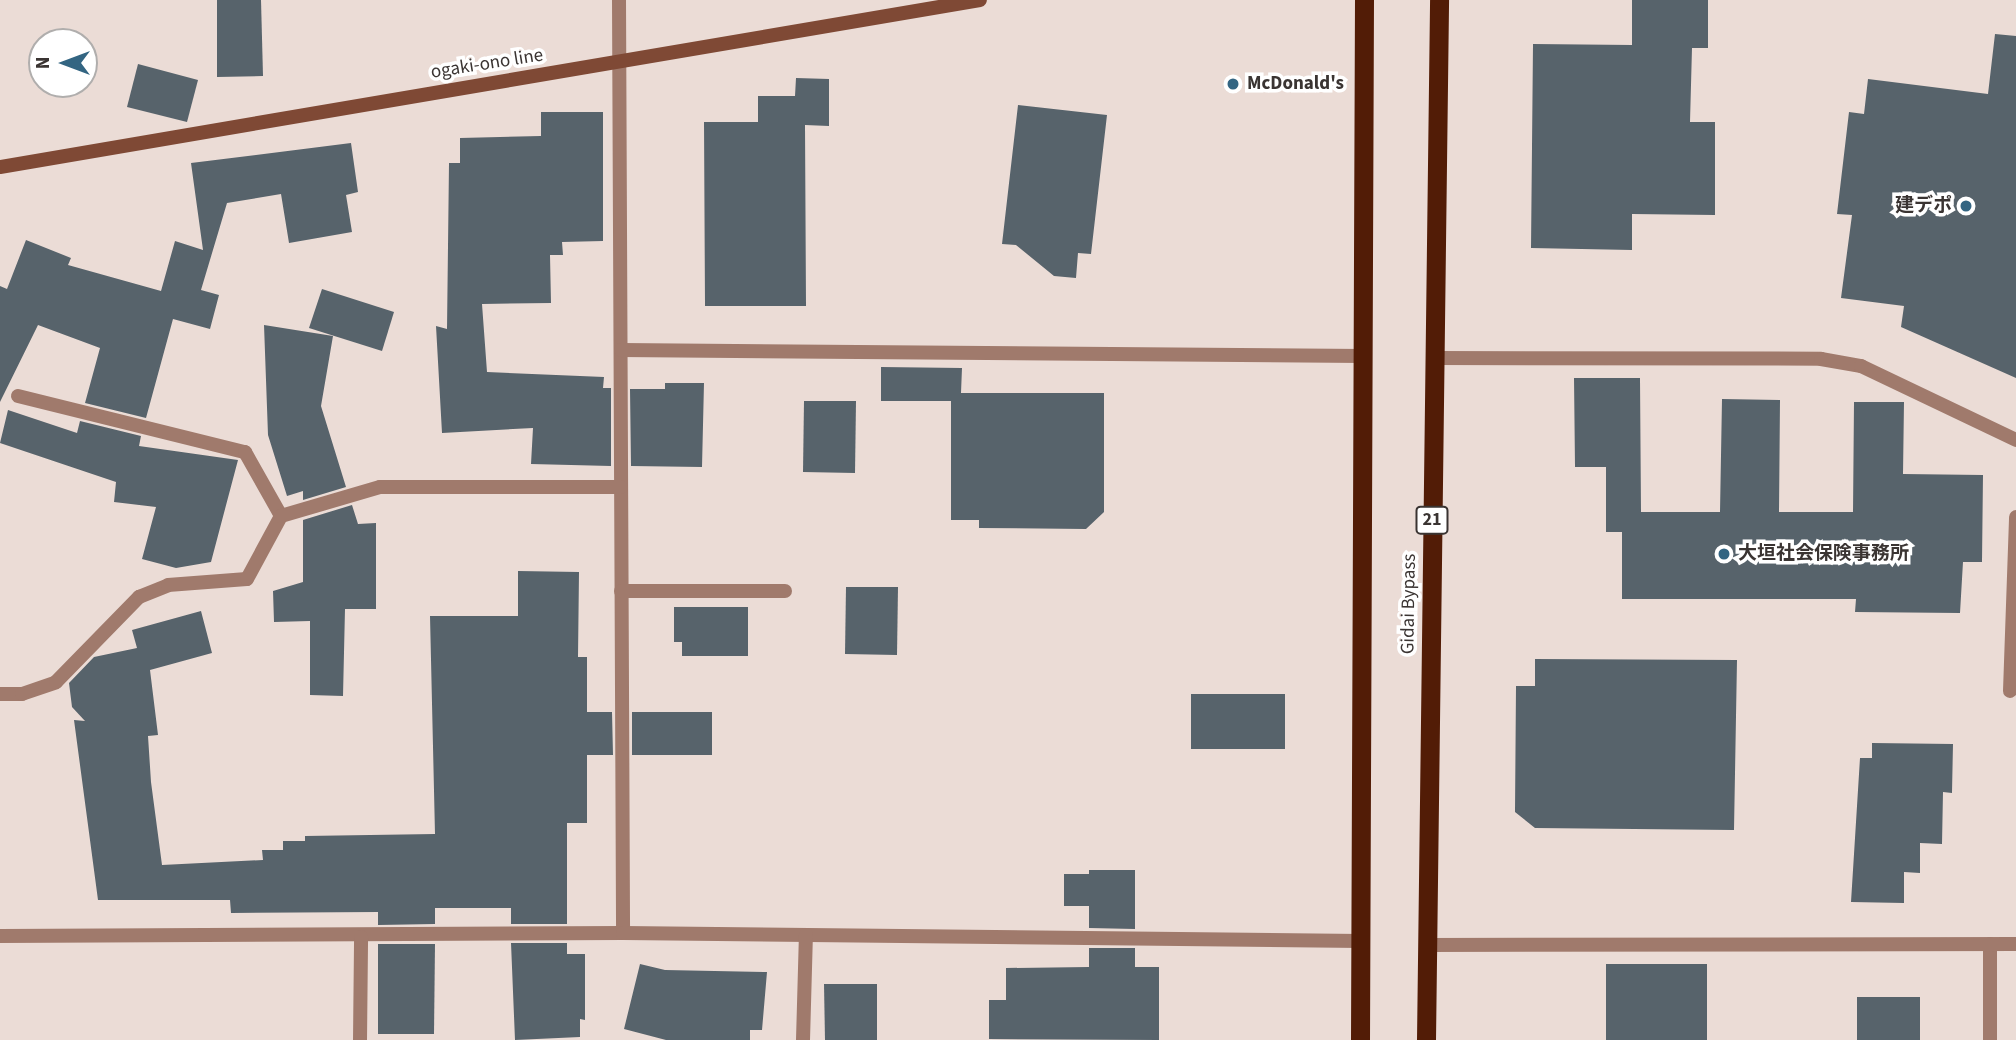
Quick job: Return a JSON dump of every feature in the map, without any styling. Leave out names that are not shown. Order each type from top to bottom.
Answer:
[{"type":"highway","points":[[1360,1040],[1364,0]]},
{"type":"highway","name":"Gidai Bypass","points":[[1426,1040],[1439,0]]},
{"type":"main road","name":"ogaki-ono line","points":[[0,167],[981,0]]},
{"type":"street","points":[[619,0],[623,933]]},
{"type":"street","points":[[621,350],[1363,356]]},
{"type":"street","points":[[1434,358],[1821,359],[1861,366],[2016,440]]},
{"type":"street","points":[[18,396],[245,452],[281,516]]},
{"type":"street","points":[[0,694],[22,694],[56,682],[139,597],[169,585],[247,579],[281,516],[380,487],[621,487]]},
{"type":"street","points":[[2010,691],[2016,517]]},
{"type":"street","points":[[621,591],[785,591]]},
{"type":"street","points":[[0,936],[361,937],[623,933],[1361,942]]},
{"type":"street","points":[[803,1040],[806,935]]},
{"type":"street","points":[[360,1040],[361,937]]},
{"type":"street","points":[[1990,944],[1990,1040]]},
{"type":"street","points":[[1427,945],[2016,944]]},
{"type":"building","points":[[217,0],[261,0],[263,76],[217,77]]},
{"type":"building","points":[[1632,0],[1708,0],[1708,48],[1692,48],[1690,122],[1715,122],[1715,215],[1632,214],[1632,250],[1531,248],[1533,44],[1632,45]]},
{"type":"building","points":[[1995,34],[2016,36],[2016,378],[1901,327],[1904,306],[1841,298],[1852,215],[1837,214],[1849,112],[1864,114],[1868,79],[1988,94]]},
{"type":"building","points":[[138,64],[198,80],[187,122],[127,107]]},
{"type":"building","points":[[796,78],[829,79],[829,126],[805,125],[806,306],[705,306],[704,122],[758,122],[758,96],[795,96]]},
{"type":"building","points":[[1018,105],[1107,115],[1091,254],[1078,253],[1076,278],[1054,276],[1016,245],[1002,244]]},
{"type":"building","points":[[541,112],[603,112],[603,241],[562,242],[563,255],[550,255],[551,303],[482,304],[487,372],[604,377],[603,388],[611,388],[611,466],[531,464],[533,428],[442,433],[436,326],[447,329],[449,163],[460,163],[460,138],[541,136]]},
{"type":"building","points":[[351,143],[358,192],[346,195],[352,232],[289,243],[281,194],[227,203],[201,290],[219,295],[210,329],[173,319],[146,418],[85,403],[100,348],[38,325],[0,402],[0,286],[7,289],[26,240],[71,258],[68,265],[161,291],[175,241],[203,250],[191,163]]},
{"type":"building","points":[[322,289],[394,312],[382,351],[309,328]]},
{"type":"building","points":[[264,325],[333,336],[321,406],[346,487],[303,500],[303,491],[287,496],[268,435]]},
{"type":"building","points":[[881,367],[962,368],[961,393],[1104,393],[1104,512],[1086,529],[979,528],[979,520],[951,520],[951,401],[881,401]]},
{"type":"building","points":[[1574,378],[1640,378],[1641,512],[1720,512],[1722,399],[1780,400],[1779,512],[1853,512],[1854,402],[1904,402],[1903,474],[1983,475],[1982,562],[1963,562],[1960,613],[1855,612],[1856,599],[1622,599],[1622,532],[1606,532],[1606,467],[1575,467]]},
{"type":"building","points":[[665,383],[704,383],[702,467],[631,466],[630,389],[665,389]]},
{"type":"building","points":[[804,401],[856,401],[855,473],[803,472]]},
{"type":"building","points":[[8,410],[77,433],[80,421],[141,436],[139,446],[238,460],[211,562],[176,568],[142,559],[156,507],[114,502],[116,482],[0,443]]},
{"type":"building","points":[[352,505],[358,524],[376,523],[376,609],[345,609],[343,696],[310,695],[310,621],[274,622],[273,591],[303,582],[303,520]]},
{"type":"building","points":[[518,571],[579,572],[578,657],[587,657],[587,712],[612,712],[613,755],[587,755],[587,823],[567,823],[567,924],[511,924],[511,908],[435,908],[435,924],[378,925],[378,912],[231,913],[230,900],[98,900],[74,720],[85,721],[72,707],[69,683],[94,657],[137,648],[132,630],[201,611],[212,653],[150,670],[158,735],[148,736],[162,865],[263,860],[262,850],[283,850],[283,841],[305,841],[305,836],[435,834],[430,616],[518,616]]},
{"type":"building","points":[[846,587],[898,587],[897,655],[845,654]]},
{"type":"building","points":[[674,607],[748,607],[748,656],[682,656],[682,642],[674,642]]},
{"type":"building","points":[[1535,659],[1737,660],[1734,830],[1535,828],[1515,812],[1516,686],[1535,686]]},
{"type":"building","points":[[1191,694],[1285,694],[1285,749],[1191,749]]},
{"type":"building","points":[[632,712],[712,712],[712,755],[632,755]]},
{"type":"building","points":[[1872,743],[1953,744],[1952,793],[1943,792],[1942,844],[1920,843],[1920,873],[1904,872],[1904,903],[1851,902],[1860,758],[1872,758]]},
{"type":"building","points":[[1089,870],[1135,870],[1135,929],[1089,928],[1089,906],[1064,906],[1064,874],[1089,874]]},
{"type":"building","points":[[511,943],[567,943],[567,954],[585,954],[585,1020],[580,1019],[580,1037],[515,1040]]},
{"type":"building","points":[[378,944],[435,944],[434,1034],[378,1034]]},
{"type":"building","points":[[1089,948],[1135,948],[1135,967],[1159,967],[1159,1040],[989,1039],[989,1000],[1006,1000],[1006,968],[1089,967]]},
{"type":"building","points":[[640,964],[665,970],[767,972],[762,1030],[750,1030],[750,1040],[666,1040],[624,1029]]},
{"type":"building","points":[[1606,964],[1707,964],[1707,1040],[1606,1040]]},
{"type":"building","points":[[824,984],[877,984],[877,1040],[825,1040]]},
{"type":"building","points":[[1857,997],[1920,997],[1920,1040],[1857,1040]]},
{"type":"place","name":"McDonald's","points":[[1233,84]]},
{"type":"place","name":"建デポ","points":[[1966,206]]},
{"type":"place","name":"大垣社会保険事務所","points":[[1724,554]]}]
